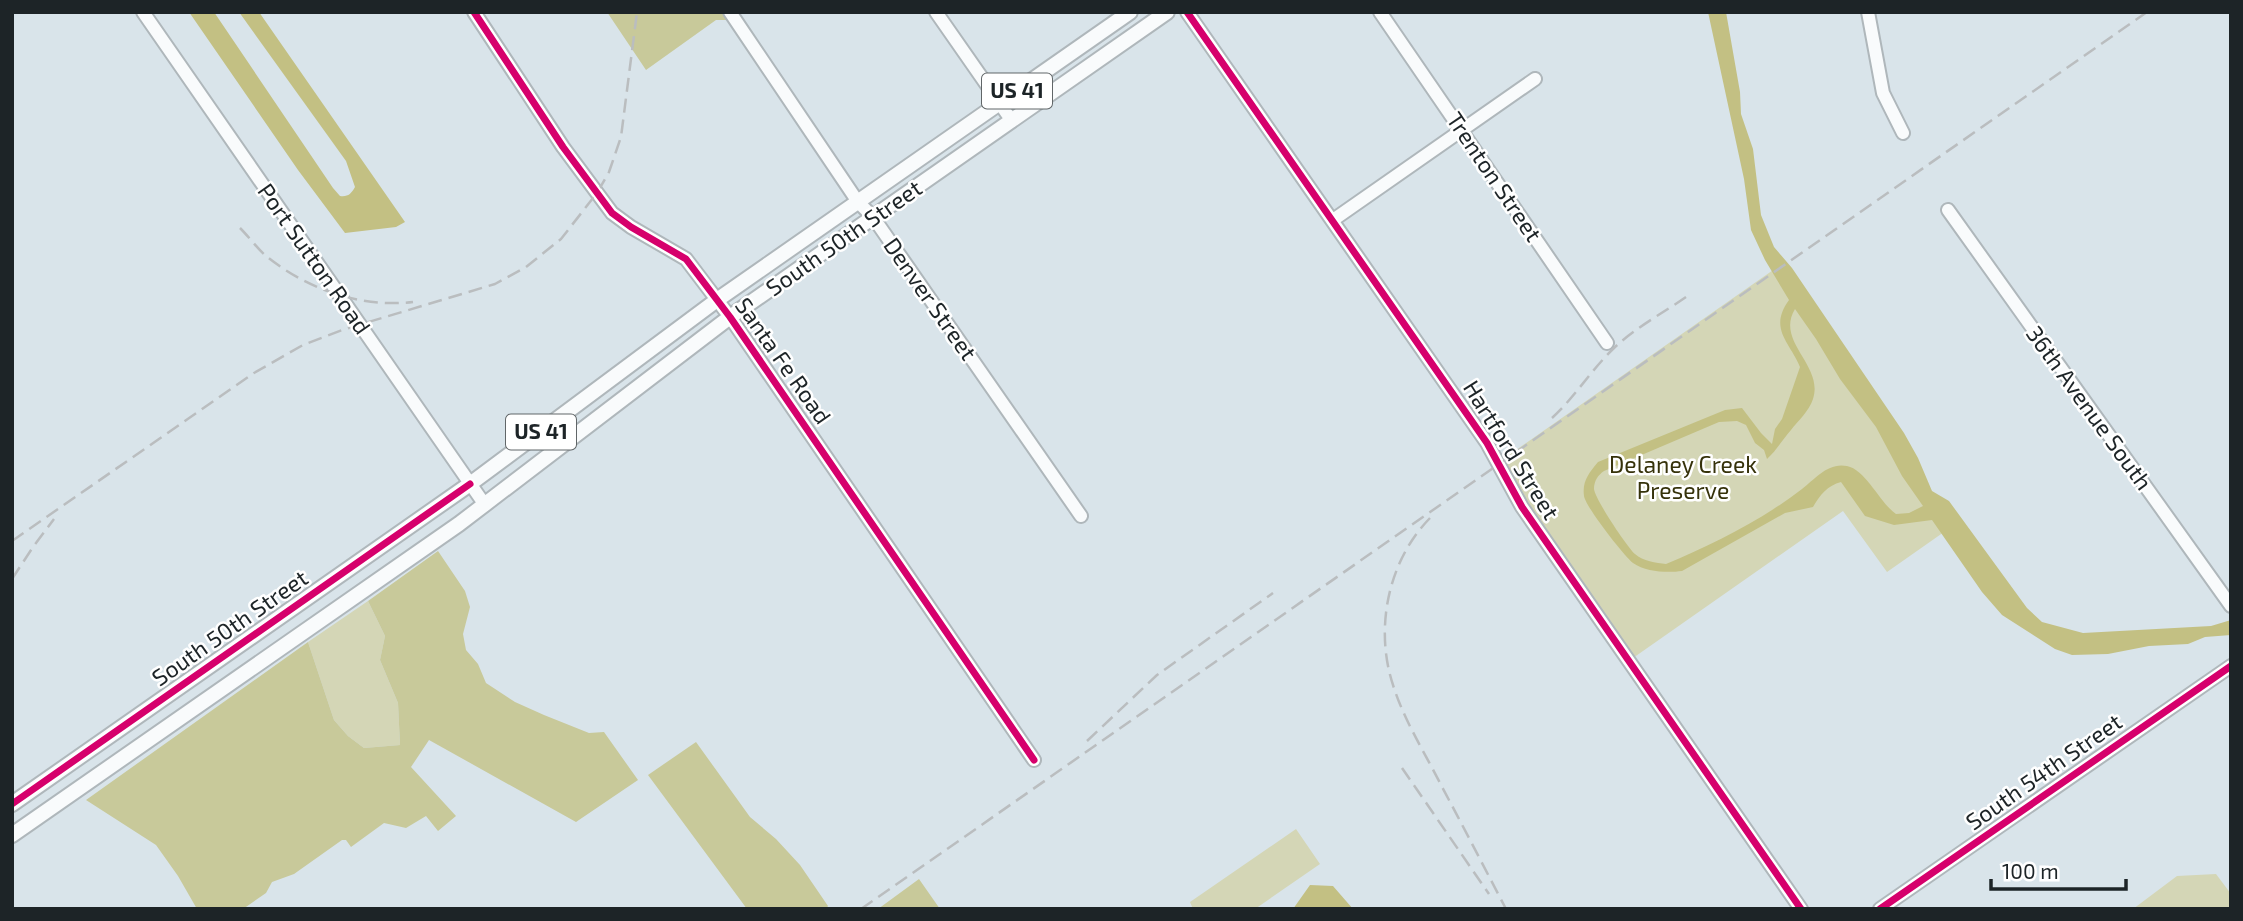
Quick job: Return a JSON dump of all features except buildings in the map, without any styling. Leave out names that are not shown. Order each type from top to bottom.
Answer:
[{"type":"main road","name":"South 50th Street","points":[[12,804],[470,484],[717,300],[1130,12]]},
{"type":"main road","name":"South 50th Street","points":[[12,835],[485,505],[730,317],[1012,121],[1147,18],[1167,12]]},
{"type":"street","name":"Port Sutton Road","points":[[143,12],[485,505]]},
{"type":"street","name":"Santa Fe Road","points":[[474,12],[564,147],[612,213],[686,260],[730,317],[1034,760]]},
{"type":"street","name":"Denver Street","points":[[730,12],[858,202],[873,217],[1081,516]]},
{"type":"street","points":[[936,12],[1012,121]]},
{"type":"street","name":"Hartford Street","points":[[1187,12],[1487,443],[1522,507],[1801,909]]},
{"type":"street","name":"Trenton Street","points":[[1380,12],[1608,343]]},
{"type":"street","points":[[1868,12],[1883,93],[1903,134]]},
{"type":"street","points":[[1333,220],[1535,79]]},
{"type":"street","name":"36th Avenue South","points":[[1948,210],[2230,603]]},
{"type":"street","name":"South 54th Street","points":[[1880,909],[2231,666]]},
{"type":"green space","points":[[607,12],[724,12],[729,20],[716,20],[646,70]]},
{"type":"green space","name":"Delaney Creek Preserve","points":[[1776,268],[1954,525],[1887,572],[1843,511],[1633,658],[1499,462]]},
{"type":"green space","points":[[438,551],[465,591],[470,607],[463,634],[466,650],[478,664],[486,683],[515,702],[544,715],[589,733],[604,732],[638,780],[576,822],[429,740],[411,767],[456,816],[438,831],[426,816],[406,828],[384,823],[351,847],[346,840],[342,840],[294,874],[272,882],[266,893],[243,909],[197,909],[156,845],[86,800],[308,642],[334,720],[348,736],[364,748],[400,745],[398,703],[380,660],[385,636],[368,601]]},
{"type":"green space","points":[[368,601],[385,636],[380,660],[398,703],[400,745],[364,748],[348,736],[334,720],[308,642]]},
{"type":"green space","points":[[696,742],[750,817],[776,839],[800,865],[828,906],[826,909],[747,909],[648,775]]},
{"type":"green space","points":[[1296,829],[1320,864],[1255,909],[1193,909],[1190,902]]},
{"type":"green space","points":[[2216,874],[2231,894],[2231,909],[2133,909],[2177,876]]},
{"type":"green space","points":[[919,879],[940,909],[878,909]]},
{"type":"shaded area","points":[[189,12],[214,12],[333,188],[340,196],[347,195],[355,187],[346,161],[239,12],[259,12],[405,222],[396,227],[345,233]]},
{"type":"shaded area","points":[[1708,12],[1726,12],[1740,92],[1741,114],[1753,149],[1761,215],[1774,247],[1792,268],[1904,433],[1932,491],[1949,501],[2027,608],[2042,622],[2083,633],[2211,626],[2231,620],[2231,635],[2205,637],[2188,644],[2149,646],[2108,654],[2072,655],[2055,649],[2002,615],[1982,592],[1932,520],[1894,525],[1865,516],[1841,482],[1824,492],[1813,507],[1785,513],[1682,571],[1657,571],[1633,563],[1605,531],[1584,496],[1585,482],[1598,462],[1725,410],[1742,408],[1772,444],[1775,429],[1782,419],[1800,367],[1781,327],[1780,319],[1789,300],[1751,230],[1744,179]],"holes":[[[1795,309],[1840,379],[1876,427],[1902,476],[1923,506],[1909,513],[1896,514],[1867,480],[1854,469],[1840,465],[1822,472],[1787,500],[1754,521],[1683,557],[1666,564],[1646,560],[1635,554],[1612,523],[1596,494],[1594,486],[1598,476],[1604,471],[1719,422],[1737,421],[1746,425],[1755,443],[1764,450],[1767,459],[1803,416],[1813,399],[1815,387],[1812,375],[1791,332],[1790,321]]]},
{"type":"shaded area","points":[[1310,885],[1333,886],[1353,909],[1293,909]]},
{"type":"railway","points":[[12,541],[254,373],[303,345],[342,330],[495,284],[526,267],[561,239],[597,193],[609,172],[621,137],[637,12]]},
{"type":"railway","points":[[861,909],[2147,12]]},
{"type":"railway","points":[[240,228],[266,256],[317,287],[335,294],[373,302],[413,302]]},
{"type":"railway","points":[[1552,418],[1614,348],[1640,327],[1686,297]]},
{"type":"railway","points":[[1430,518],[1403,555],[1394,576],[1385,621],[1388,666],[1409,725],[1506,909]]},
{"type":"railway","points":[[12,579],[54,519]]},
{"type":"railway","points":[[1087,741],[1157,675],[1273,593]]},
{"type":"railway","points":[[1402,768],[1489,894]]},
{"type":"cycle path","points":[[474,12],[563,147],[612,213],[686,259],[730,317],[1034,760]]},
{"type":"cycle path","points":[[1187,12],[1487,443],[1522,507],[1801,909]]},
{"type":"cycle path","points":[[12,804],[470,484]]},
{"type":"cycle path","points":[[1880,909],[2231,666]]}]
